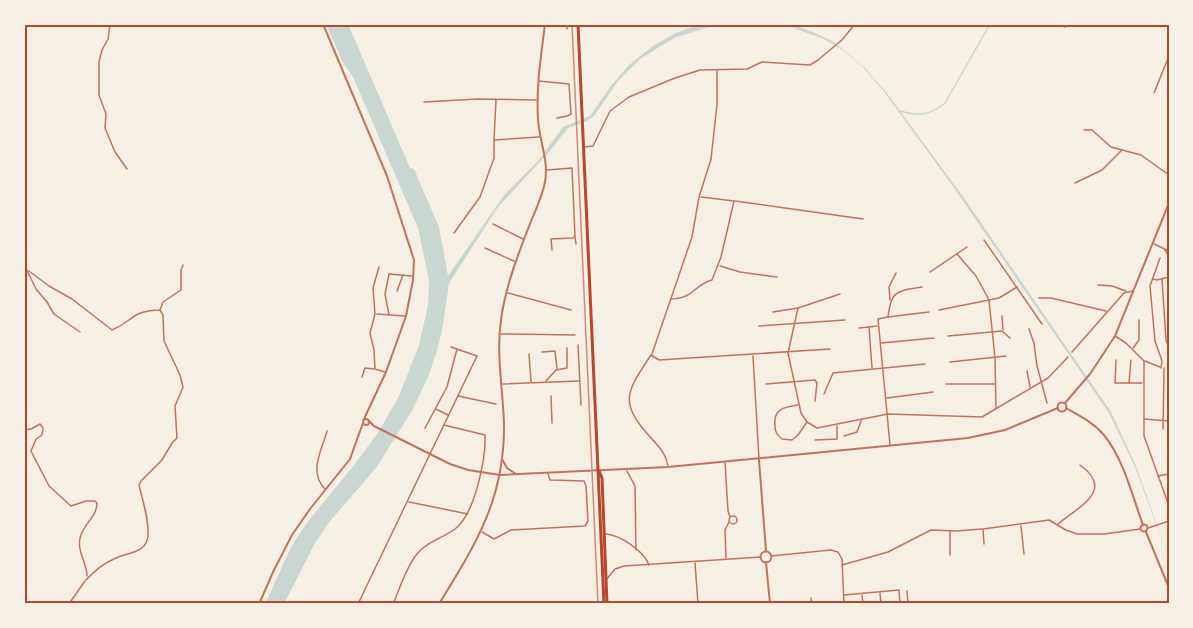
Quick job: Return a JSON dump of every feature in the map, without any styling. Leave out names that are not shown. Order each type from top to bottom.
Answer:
[{"type":"main road","points":[[578,24],[599,471],[599,531],[605,604]]},
{"type":"main road","points":[[599,471],[602,478],[605,604]]},
{"type":"street","points":[[110,24],[108,39],[99,62],[99,95],[106,114],[105,128],[115,152],[127,169]]},
{"type":"street","points":[[260,604],[292,535],[350,459],[360,430],[366,422],[367,414],[386,372],[405,316],[413,276],[414,260],[394,193],[323,24]]},
{"type":"street","points":[[439,604],[482,532],[500,475],[504,425],[500,334],[507,293],[543,188],[546,170],[537,100],[544,24]]},
{"type":"street","points":[[567,24],[567,29]]},
{"type":"street","points":[[584,147],[593,146],[610,111],[629,97],[700,70],[747,69],[762,62],[810,64],[840,41],[855,24]]},
{"type":"street","points":[[1059,24],[1065,27]]},
{"type":"street","points":[[1154,93],[1169,56]]},
{"type":"street","points":[[668,467],[666,455],[636,421],[629,405],[629,395],[634,381],[651,355],[692,237],[699,197],[711,159],[715,132],[717,70]]},
{"type":"street","points":[[538,81],[569,84],[571,114],[557,118]]},
{"type":"street","points":[[454,233],[480,197],[494,158],[496,99]]},
{"type":"street","points":[[424,102],[537,100]]},
{"type":"street","points":[[1084,130],[1089,129],[1107,145],[1141,155],[1169,175]]},
{"type":"street","points":[[494,140],[540,137]]},
{"type":"street","points":[[1076,183],[1102,170],[1122,150]]},
{"type":"street","points":[[546,170],[572,168],[576,244]]},
{"type":"street","points":[[699,197],[863,219]]},
{"type":"street","points":[[670,299],[690,295],[701,283],[712,280],[719,266],[734,201]]},
{"type":"street","points":[[366,422],[457,467],[480,474],[500,475],[627,470],[759,460],[989,434],[1004,430],[1058,408],[1060,403],[1065,403],[1090,374],[1115,336],[1169,203]]},
{"type":"street","points":[[1164,215],[1169,217]]},
{"type":"street","points":[[493,224],[524,239]]},
{"type":"street","points":[[552,249],[551,239],[575,236]]},
{"type":"street","points":[[984,240],[1042,324]]},
{"type":"street","points":[[1152,243],[1169,251]]},
{"type":"street","points":[[485,248],[516,262]]},
{"type":"street","points":[[930,272],[967,248]]},
{"type":"street","points":[[1164,249],[1169,257]]},
{"type":"street","points":[[957,254],[976,276],[989,300],[995,357],[996,410]]},
{"type":"street","points":[[1160,258],[1150,286],[1155,341],[1163,368],[1163,429]]},
{"type":"street","points":[[24,264],[36,289],[54,314],[80,332]]},
{"type":"street","points":[[160,310],[163,303],[181,290],[183,265]]},
{"type":"street","points":[[719,266],[740,272],[777,277]]},
{"type":"street","points":[[375,369],[370,333],[375,314],[373,288],[379,267]]},
{"type":"street","points":[[29,271],[49,286],[72,298],[112,330],[134,314],[160,310]]},
{"type":"street","points":[[888,317],[889,287],[896,273]]},
{"type":"street","points":[[389,315],[385,294],[389,274],[413,276]]},
{"type":"street","points":[[397,291],[404,274]]},
{"type":"street","points":[[1152,279],[1169,278]]},
{"type":"street","points":[[1162,279],[1166,340],[1169,348]]},
{"type":"street","points":[[1098,285],[1134,291]]},
{"type":"street","points":[[890,301],[897,293],[922,287]]},
{"type":"street","points":[[939,310],[999,298],[1017,287]]},
{"type":"street","points":[[1072,352],[1127,291]]},
{"type":"street","points":[[507,293],[571,310]]},
{"type":"street","points":[[773,312],[798,308],[840,294]]},
{"type":"street","points":[[1039,298],[1052,298],[1107,311]]},
{"type":"street","points":[[798,308],[788,353],[798,405],[807,422],[817,428],[888,414],[972,418],[987,415],[1042,382],[1053,374],[1068,357]]},
{"type":"street","points":[[69,604],[71,598],[80,591],[86,580],[101,565],[117,557],[137,552],[148,538],[140,485],[141,481],[162,460],[177,438],[175,406],[183,387],[180,375],[164,341],[163,315],[160,310]]},
{"type":"street","points":[[890,446],[878,319],[929,312]]},
{"type":"street","points":[[375,314],[405,316]]},
{"type":"street","points":[[1002,316],[1002,331]]},
{"type":"street","points":[[759,326],[844,320]]},
{"type":"street","points":[[1132,348],[1139,340],[1139,320]]},
{"type":"street","points":[[859,328],[878,326]]},
{"type":"street","points":[[869,327],[873,370]]},
{"type":"street","points":[[1029,329],[1047,403]]},
{"type":"street","points":[[948,336],[1002,331],[1010,338]]},
{"type":"street","points":[[500,334],[575,335]]},
{"type":"street","points":[[1115,336],[1132,348],[1144,361],[1169,368]]},
{"type":"street","points":[[880,343],[934,338]]},
{"type":"street","points":[[578,345],[580,405]]},
{"type":"street","points":[[358,604],[477,356],[452,347]]},
{"type":"street","points":[[546,382],[557,370],[567,368],[567,348]]},
{"type":"street","points":[[425,428],[447,387],[457,349]]},
{"type":"street","points":[[651,355],[659,360],[830,349]]},
{"type":"street","points":[[542,352],[555,351],[557,370]]},
{"type":"street","points":[[530,354],[531,383]]},
{"type":"street","points":[[753,355],[766,551],[771,556]]},
{"type":"street","points":[[950,362],[1006,356]]},
{"type":"street","points":[[1116,360],[1116,383],[1143,383]]},
{"type":"street","points":[[1129,384],[1131,360]]},
{"type":"street","points":[[1144,361],[1143,419],[1146,443],[1169,506]]},
{"type":"street","points":[[824,394],[833,373],[925,364]]},
{"type":"street","points":[[362,377],[364,368],[386,372]]},
{"type":"street","points":[[1027,371],[1030,389]]},
{"type":"street","points":[[502,384],[579,381]]},
{"type":"street","points":[[766,384],[816,381],[815,401]]},
{"type":"street","points":[[946,384],[995,384]]},
{"type":"street","points":[[885,398],[933,392]]},
{"type":"street","points":[[458,396],[496,404]]},
{"type":"street","points":[[551,396],[552,423]]},
{"type":"street","points":[[1065,403],[1066,408],[1092,424],[1111,445],[1122,467],[1143,525],[1148,528]]},
{"type":"street","points":[[798,405],[784,407],[776,412],[774,418],[776,433],[782,439],[792,440],[807,422]]},
{"type":"street","points":[[1058,408],[1061,411],[1066,408]]},
{"type":"street","points":[[436,409],[449,415]]},
{"type":"street","points":[[1143,419],[1169,421]]},
{"type":"street","points":[[844,436],[857,432],[861,420]]},
{"type":"street","points":[[24,430],[40,424],[43,428],[42,435],[31,447],[32,455],[49,486],[66,503],[73,506],[86,501],[97,503],[96,511],[82,529],[79,542],[87,571],[86,580]]},
{"type":"street","points":[[393,604],[415,555],[455,528],[468,514],[480,474],[485,435],[444,425]]},
{"type":"street","points":[[815,440],[837,439],[837,425]]},
{"type":"street","points":[[325,490],[319,482],[316,468],[327,431]]},
{"type":"street","points":[[502,459],[507,468],[519,474]]},
{"type":"street","points":[[725,462],[730,517],[725,530],[726,559]]},
{"type":"street","points":[[1057,524],[1088,500],[1094,492],[1096,485],[1094,478],[1080,465]]},
{"type":"street","points":[[627,470],[635,486],[635,549]]},
{"type":"street","points":[[482,532],[494,539],[511,530],[585,526],[588,521],[584,481],[550,480],[548,473]]},
{"type":"street","points":[[1158,476],[1169,474]]},
{"type":"street","points":[[408,501],[468,514]]},
{"type":"street","points":[[729,522],[733,524],[736,521],[735,517],[730,517]]},
{"type":"street","points":[[842,565],[888,552],[934,529],[983,529],[1049,520],[1077,534],[1104,534],[1140,529],[1146,532],[1169,588]]},
{"type":"street","points":[[1146,532],[1148,528],[1169,521]]},
{"type":"street","points":[[1021,525],[1024,554]]},
{"type":"street","points":[[1140,529],[1143,525]]},
{"type":"street","points":[[983,529],[984,544]]},
{"type":"street","points":[[950,530],[950,555]]},
{"type":"street","points":[[603,531],[606,534],[619,536],[646,558],[648,565]]},
{"type":"street","points":[[771,556],[835,550],[841,554],[844,604]]},
{"type":"street","points":[[761,557],[766,551]]},
{"type":"street","points":[[766,562],[770,561],[771,556]]},
{"type":"street","points":[[606,580],[612,572],[624,566],[761,557],[766,562],[770,604]]},
{"type":"street","points":[[695,562],[698,604]]},
{"type":"street","points":[[843,595],[899,590],[900,604]]},
{"type":"street","points":[[907,591],[908,604]]},
{"type":"street","points":[[880,592],[881,604]]},
{"type":"street","points":[[862,594],[862,604]]},
{"type":"street","points":[[71,598],[74,604]]},
{"type":"street","points":[[811,598],[812,604]]},
{"type":"shaded area","points":[[326,24],[348,24],[410,168],[414,169],[439,227],[448,276],[505,194],[539,160],[563,127],[590,116],[629,65],[653,46],[676,33],[701,24],[718,24],[674,38],[640,59],[618,81],[594,116],[568,128],[498,207],[449,283],[436,354],[413,409],[376,468],[330,521],[315,543],[284,604],[265,604],[291,547],[306,524],[379,431],[399,396],[419,345],[428,306],[429,280],[418,228],[353,77],[343,63]]},
{"type":"shaded area","points":[[783,24],[790,24],[813,32],[834,42],[864,67],[886,92],[964,198],[1111,412],[1136,466],[1169,559],[1135,467],[1109,413],[952,185],[882,89],[861,65],[824,39]]},
{"type":"waterway","points":[[900,111],[912,114],[929,113],[945,103],[990,24]]},
{"type":"railway","points":[[572,24],[598,604]]}]
